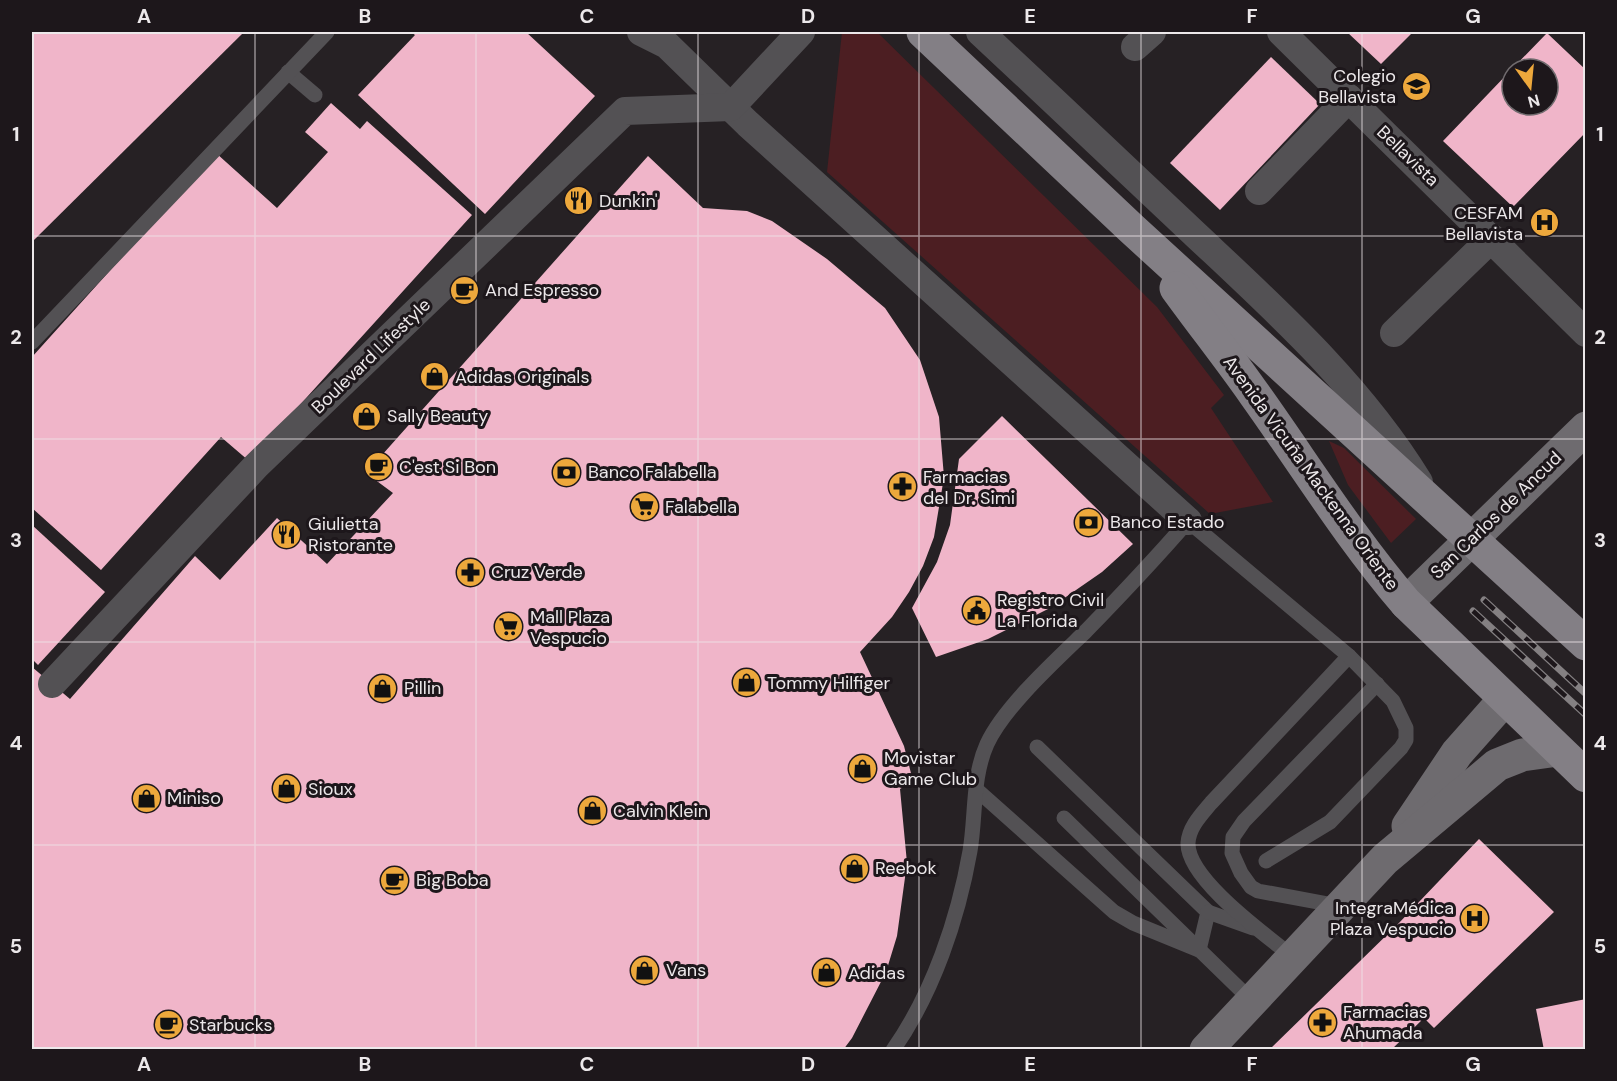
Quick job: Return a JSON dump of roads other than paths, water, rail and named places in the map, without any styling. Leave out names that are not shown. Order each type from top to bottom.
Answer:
[{"type":"main road","name":"Avenida Vicuña Mackenna Oriente","points":[[923,32],[1132,229],[1586,644]]},
{"type":"main road","name":"Avenida Vicuña Mackenna Oriente","points":[[1132,229],[1256,396],[1356,541],[1406,603],[1504,700],[1586,776]]},
{"type":"street","points":[[641,32],[667,45],[730,107],[1188,521]]},
{"type":"street","points":[[730,107],[801,32]]},
{"type":"street","points":[[980,32],[1256,291],[1343,378],[1392,440],[1432,504]]},
{"type":"street","name":"Bellavista","points":[[1281,32],[1586,333]]},
{"type":"street","points":[[1259,191],[1349,98]]},
{"type":"street","name":"Boulevard Lifestyle","points":[[52,684],[256,466],[626,111],[730,107]]},
{"type":"street","points":[[1394,333],[1492,238]]},
{"type":"street","name":"San Carlos de Ancud","points":[[1406,603],[1470,538],[1586,428]]},
{"type":"street","points":[[1384,859],[1457,753],[1504,700]]},
{"type":"street","points":[[1206,1050],[1384,859],[1497,765],[1522,754],[1558,750]]},
{"type":"lane","points":[[32,342],[327,32]]},
{"type":"lane","points":[[288,72],[315,95]]},
{"type":"lane","points":[[893,1050],[925,994],[951,923],[970,850],[980,764],[987,743],[1006,716],[1188,521],[1350,656],[1393,701],[1404,719],[1407,733],[1401,748],[1330,822],[1266,861]]},
{"type":"lane","points":[[1293,957],[1259,930],[1197,870],[1189,853],[1190,834],[1211,803],[1350,656]]},
{"type":"lane","points":[[1339,906],[1258,891],[1251,887],[1241,873],[1232,844],[1233,837],[1244,822],[1377,684]]},
{"type":"lane","points":[[1038,747],[1208,912],[1259,930]]},
{"type":"lane","points":[[977,790],[1114,912],[1133,923],[1199,950]]},
{"type":"lane","points":[[1064,818],[1252,1001]]},
{"type":"lane","points":[[1199,950],[1208,912]]},
{"type":"railway","points":[[1484,600],[1586,694]]},
{"type":"railway","points":[[1473,611],[1586,715]]},
{"type":"place","name":"Colegio Bellavista","points":[[1417,86]]},
{"type":"place","name":"Dunkin'","points":[[578,201]]},
{"type":"place","name":"CESFAM Bellavista","points":[[1544,223]]},
{"type":"place","name":"And Espresso","points":[[464,290]]},
{"type":"place","name":"Adidas Originals","points":[[434,377]]},
{"type":"place","name":"Sally Beauty","points":[[366,416]]},
{"type":"place","name":"C'est Si Bon","points":[[378,467]]},
{"type":"place","name":"Banco Falabella","points":[[567,472]]},
{"type":"place","name":"Farmacias del Dr. Simi","points":[[902,487]]},
{"type":"place","name":"Falabella","points":[[644,507]]},
{"type":"place","name":"Banco Estado","points":[[1089,522]]},
{"type":"place","name":"Giulietta Ristorante","points":[[287,534]]},
{"type":"place","name":"Cruz Verde","points":[[470,572]]},
{"type":"place","name":"Registro Civil La Florida","points":[[976,610]]},
{"type":"place","name":"Mall Plaza Vespucio","points":[[509,627]]},
{"type":"place","name":"Tommy Hilfiger","points":[[746,683]]},
{"type":"place","name":"Pillin","points":[[383,688]]},
{"type":"place","name":"Movistar Game Club","points":[[863,768]]},
{"type":"place","name":"Sioux","points":[[287,789]]},
{"type":"place","name":"Miniso","points":[[146,798]]},
{"type":"place","name":"Calvin Klein","points":[[592,811]]},
{"type":"place","name":"Reebok","points":[[854,868]]},
{"type":"place","name":"Big Boba","points":[[395,880]]},
{"type":"place","name":"IntegraMédica Plaza Vespucio","points":[[1475,918]]},
{"type":"place","name":"Vans","points":[[645,970]]},
{"type":"place","name":"Adidas","points":[[827,973]]},
{"type":"place","name":"Farmacias Ahumada","points":[[1322,1022]]},
{"type":"place","name":"Starbucks","points":[[168,1025]]}]
